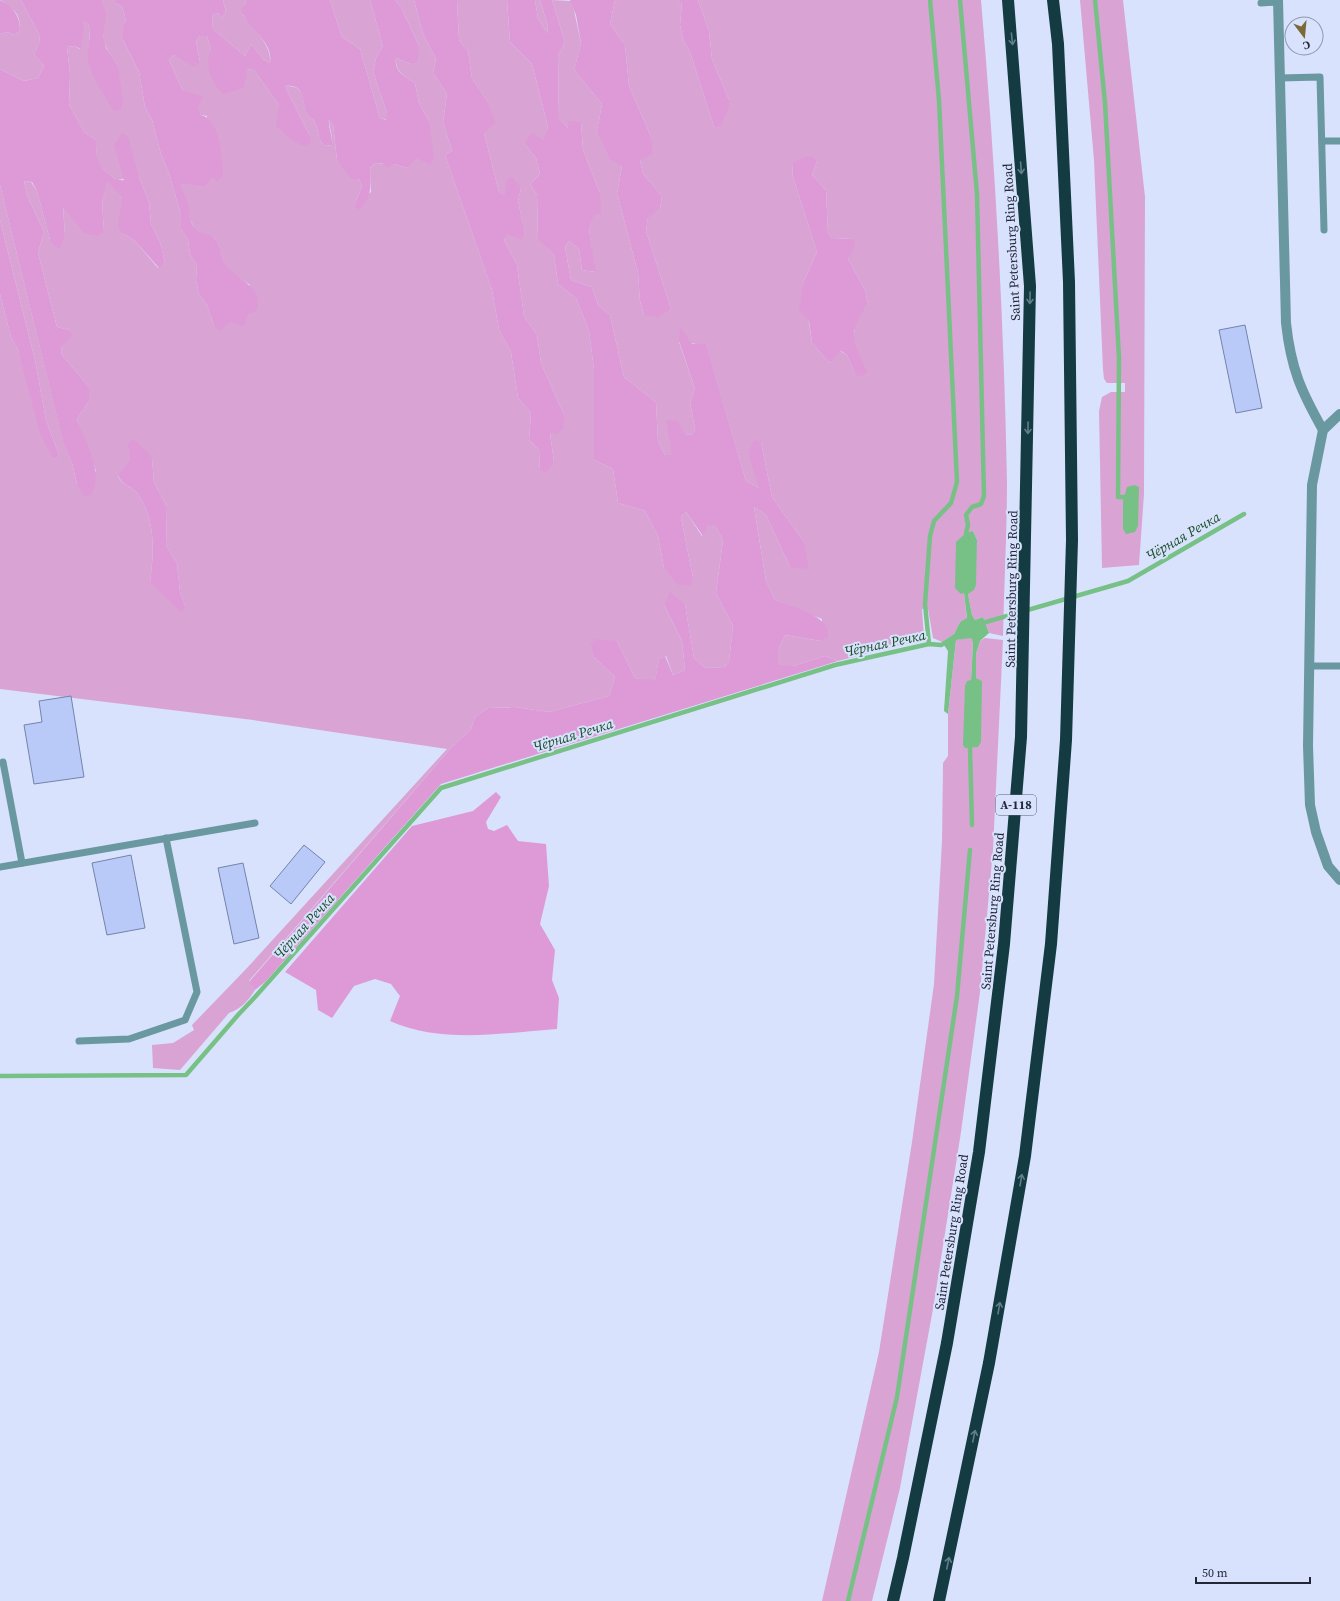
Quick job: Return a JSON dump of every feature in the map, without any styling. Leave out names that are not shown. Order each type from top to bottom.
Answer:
[{"type":"highway","name":"Saint Petersburg Ring Road","points":[[893,1601],[947,1343],[979,1152],[1004,944],[1021,738],[1030,286],[1008,0]]},
{"type":"highway","points":[[939,1601],[989,1363],[1025,1156],[1051,944],[1066,740],[1072,540],[1069,282],[1058,44],[1053,0]]},
{"type":"street","points":[[1278,1],[1286,323],[1289,352],[1296,376],[1306,401],[1323,430]]},
{"type":"street","points":[[1340,414],[1323,430],[1312,485],[1308,746],[1310,805],[1316,832],[1328,866],[1340,880]]},
{"type":"lane","points":[[1261,3],[1278,1]]},
{"type":"lane","points":[[1280,78],[1320,77],[1324,230]]},
{"type":"lane","points":[[1322,141],[1340,141]]},
{"type":"lane","points":[[1309,666],[1340,666]]},
{"type":"lane","points":[[3,762],[22,863]]},
{"type":"lane","points":[[0,867],[256,823]]},
{"type":"lane","points":[[79,1041],[129,1039],[185,1020],[197,992],[166,838]]},
{"type":"shaded area","points":[[0,0],[15,12],[19,20],[20,31],[14,35],[8,32],[0,34]]},
{"type":"shaded area","points":[[1,0],[21,0],[39,34],[40,41],[34,54],[44,66],[38,78],[24,81],[0,69],[0,34],[8,32],[14,35],[20,31],[20,24],[17,15]]},
{"type":"shaded area","points":[[21,0],[102,0],[106,13],[103,35],[106,48],[118,66],[123,101],[121,109],[114,111],[92,74],[88,60],[90,32],[88,23],[81,21],[84,26],[81,49],[74,46],[67,47],[70,74],[69,104],[84,132],[96,140],[97,155],[102,167],[112,177],[119,180],[124,180],[114,145],[122,133],[128,136],[139,177],[149,202],[151,224],[161,245],[165,263],[159,268],[135,241],[122,233],[118,227],[122,198],[108,182],[102,202],[104,231],[98,236],[84,233],[63,207],[65,235],[60,249],[54,246],[50,240],[37,191],[32,182],[24,181],[27,195],[44,232],[38,253],[57,327],[70,330],[72,336],[62,346],[61,354],[89,387],[89,401],[77,419],[89,447],[95,468],[96,478],[95,487],[91,495],[84,496],[77,484],[72,463],[63,442],[0,185],[0,69],[24,81],[38,78],[44,66],[34,54],[40,41],[39,34]]},
{"type":"shaded area","points":[[102,0],[115,0],[115,3],[122,6],[126,20],[123,27],[123,40],[139,72],[145,107],[152,120],[161,154],[169,173],[181,215],[181,229],[188,240],[190,254],[197,266],[196,280],[199,294],[207,305],[214,326],[250,285],[233,274],[224,263],[218,243],[214,238],[195,229],[189,217],[187,202],[180,182],[202,187],[207,116],[201,115],[183,91],[169,60],[174,55],[200,62],[196,41],[200,36],[207,36],[211,50],[247,69],[254,70],[279,105],[310,136],[285,86],[298,89],[303,96],[306,112],[309,118],[316,124],[320,140],[325,146],[332,145],[329,118],[333,124],[337,160],[359,179],[362,186],[354,206],[371,192],[370,168],[375,163],[394,164],[407,168],[429,121],[419,103],[415,83],[401,73],[396,63],[396,58],[410,64],[419,46],[401,7],[395,0],[414,0],[423,34],[436,59],[433,73],[447,94],[443,122],[452,151],[445,155],[492,290],[499,330],[511,352],[518,398],[531,413],[529,440],[539,450],[540,470],[554,462],[550,433],[564,415],[541,363],[537,335],[524,316],[517,265],[504,240],[507,233],[525,235],[518,201],[521,188],[505,197],[499,192],[484,133],[488,102],[472,78],[468,51],[459,40],[457,0],[507,0],[510,42],[532,64],[548,127],[543,141],[524,143],[536,158],[540,174],[530,184],[537,195],[538,238],[554,255],[558,284],[576,298],[589,331],[594,369],[594,460],[613,469],[618,503],[645,511],[658,536],[664,568],[693,578],[681,517],[686,512],[702,536],[708,524],[715,526],[723,540],[716,593],[733,626],[729,661],[725,667],[705,668],[694,658],[685,604],[664,605],[682,641],[685,670],[673,675],[666,656],[659,659],[655,681],[635,678],[617,641],[594,657],[615,677],[609,696],[549,712],[515,707],[488,708],[475,717],[471,729],[450,749],[249,981],[255,990],[247,1001],[241,1007],[229,1013],[180,1070],[153,1068],[152,1045],[173,1043],[194,1030],[192,1025],[247,968],[447,749],[253,720],[0,689],[0,294],[11,337],[18,350],[54,460],[59,455],[46,420],[35,360],[0,220],[0,185],[63,441],[72,463],[77,484],[96,471],[77,419],[89,401],[89,387],[61,354],[62,346],[70,330],[57,327],[38,253],[44,232],[27,195],[24,181],[31,182],[37,191],[50,240],[65,235],[63,206],[104,231],[102,202],[108,181],[122,198],[122,233],[135,241],[158,268],[165,263],[161,245],[151,224],[149,202],[139,177],[117,180],[102,168],[98,160],[96,140],[84,132],[69,104],[70,74],[67,47],[74,46],[80,49],[81,20],[88,23],[90,29],[88,59],[118,66],[104,43],[104,6]],"holes":[[[130,458],[152,459],[154,482],[167,507],[166,545],[177,564],[180,592],[185,606],[150,582],[153,548],[151,526],[148,515],[138,494],[122,482],[118,476]]]},
{"type":"shaded area","points":[[115,0],[223,0],[226,12],[222,18],[218,13],[212,15],[213,29],[245,56],[251,44],[264,60],[270,63],[268,48],[248,22],[241,9],[246,4],[245,0],[330,0],[342,37],[360,49],[380,118],[386,120],[387,113],[373,72],[376,58],[383,46],[370,0],[395,0],[401,7],[419,46],[417,62],[410,64],[396,58],[396,63],[398,70],[415,83],[419,103],[429,121],[434,158],[430,165],[417,158],[407,168],[394,164],[388,168],[382,163],[375,163],[370,168],[369,196],[360,210],[354,206],[362,186],[359,179],[351,179],[337,160],[333,124],[329,119],[332,145],[325,146],[320,140],[316,124],[309,118],[306,112],[302,96],[297,88],[285,86],[310,136],[311,142],[305,147],[292,140],[276,126],[279,105],[254,70],[247,69],[244,88],[224,94],[219,90],[210,74],[208,62],[211,50],[207,36],[200,36],[196,41],[200,62],[194,67],[174,55],[169,60],[183,91],[203,96],[198,109],[201,115],[207,118],[212,124],[221,150],[223,176],[217,181],[211,177],[208,184],[202,187],[181,183],[187,200],[191,220],[196,229],[210,235],[215,239],[219,245],[226,265],[249,285],[257,297],[258,304],[256,312],[249,313],[244,326],[230,322],[220,331],[214,326],[207,305],[199,294],[196,280],[197,266],[190,254],[188,240],[181,229],[181,215],[169,173],[161,154],[152,120],[145,107],[139,72],[123,40],[123,26],[126,20],[122,6],[115,3]]},
{"type":"shaded area","points":[[223,0],[245,0],[246,4],[243,15],[265,44],[270,56],[270,63],[264,60],[251,44],[245,56],[213,29],[212,15],[218,13],[222,18],[226,12]]},
{"type":"shaded area","points":[[330,0],[370,0],[383,46],[376,58],[373,72],[387,113],[387,120],[380,118],[360,49],[342,37]]},
{"type":"shaded area","points":[[414,0],[457,0],[459,40],[468,51],[472,78],[488,102],[495,123],[484,133],[499,192],[505,196],[506,180],[512,176],[521,188],[518,201],[525,234],[521,240],[507,234],[504,240],[517,265],[524,316],[537,335],[541,363],[564,415],[563,429],[557,434],[550,433],[554,462],[546,473],[540,470],[539,450],[529,440],[531,413],[518,398],[511,352],[499,330],[492,290],[445,155],[452,151],[443,122],[447,94],[433,73],[436,59],[423,34]]},
{"type":"shaded area","points":[[507,0],[535,0],[538,18],[547,33],[548,26],[540,0],[552,0],[565,42],[558,56],[559,118],[568,128],[568,121],[581,122],[583,150],[600,193],[601,213],[594,215],[589,230],[596,272],[582,270],[579,249],[569,241],[565,247],[571,280],[592,287],[598,305],[610,315],[624,377],[656,402],[658,441],[665,455],[672,455],[666,420],[678,421],[685,434],[692,435],[695,429],[690,402],[695,389],[679,341],[680,327],[692,344],[706,344],[746,481],[759,488],[748,453],[754,440],[761,442],[772,497],[804,542],[809,569],[790,567],[766,515],[754,507],[766,581],[775,600],[817,617],[827,629],[828,637],[821,641],[785,635],[778,650],[778,665],[793,666],[825,656],[838,661],[441,784],[265,982],[255,990],[249,982],[450,749],[471,729],[475,717],[488,708],[515,707],[549,712],[609,696],[615,677],[594,657],[591,643],[596,639],[617,641],[635,678],[655,680],[659,659],[665,656],[673,675],[685,670],[682,641],[664,605],[670,592],[685,604],[694,658],[705,668],[725,667],[729,661],[733,626],[716,593],[723,540],[715,526],[708,525],[703,536],[686,512],[681,517],[693,578],[691,585],[678,585],[664,568],[658,536],[645,511],[618,503],[613,469],[594,460],[594,369],[589,331],[576,298],[558,284],[554,255],[538,239],[537,195],[530,184],[540,174],[536,158],[524,143],[532,133],[543,140],[548,127],[532,64],[510,42]]},
{"type":"shaded area","points":[[535,0],[540,0],[548,26],[547,33],[538,18]]},
{"type":"shaded area","points":[[552,0],[572,1],[581,43],[574,70],[602,104],[597,131],[622,166],[617,193],[638,273],[640,301],[644,315],[671,309],[646,231],[648,217],[660,209],[662,196],[643,174],[640,160],[652,139],[629,86],[625,45],[610,24],[615,0],[677,0],[682,3],[680,25],[683,39],[690,52],[714,127],[729,100],[712,59],[709,31],[698,0],[981,0],[995,181],[1004,361],[1007,521],[1003,636],[989,633],[983,617],[975,620],[972,615],[968,594],[970,592],[977,540],[973,531],[964,593],[967,619],[960,622],[954,634],[942,642],[933,638],[928,609],[922,609],[924,639],[838,661],[825,656],[793,666],[778,666],[778,650],[785,635],[821,641],[822,619],[775,600],[766,581],[754,507],[766,515],[790,567],[804,542],[772,497],[761,442],[759,488],[746,481],[706,345],[679,342],[695,389],[690,402],[695,429],[692,435],[685,434],[673,455],[665,455],[658,441],[656,402],[624,377],[610,315],[598,305],[592,287],[571,280],[565,247],[569,241],[579,249],[582,270],[595,272],[589,230],[600,193],[583,150],[581,122],[568,128],[559,118],[558,56],[565,42]],"holes":[[[817,161],[812,175],[826,190],[828,233],[832,238],[853,239],[848,259],[865,290],[868,304],[856,321],[853,340],[855,374],[847,355],[840,351],[830,363],[812,343],[803,283],[817,252],[793,177],[792,163]]]},
{"type":"shaded area","points":[[570,0],[615,0],[610,24],[625,45],[629,86],[652,139],[653,154],[640,160],[643,174],[662,196],[660,209],[648,218],[646,231],[671,309],[658,317],[644,315],[640,301],[638,273],[617,193],[622,166],[610,159],[597,131],[602,104],[574,70],[581,43],[576,15]]},
{"type":"shaded area","points":[[677,0],[698,0],[709,31],[712,59],[729,100],[729,107],[721,126],[714,127],[690,52],[683,39],[680,25],[682,3]]},
{"type":"shaded area","points":[[1080,0],[1123,0],[1145,197],[1144,494],[1139,565],[1102,568],[1099,411],[1102,397],[1111,392],[1125,392],[1125,383],[1107,383],[1104,379],[1094,160]]},
{"type":"shaded area","points":[[812,156],[817,161],[812,175],[826,190],[828,233],[832,238],[853,239],[855,246],[848,259],[865,290],[868,304],[854,331],[855,345],[867,372],[862,377],[855,374],[847,355],[841,351],[830,363],[812,343],[809,321],[799,311],[803,283],[817,252],[793,177],[792,163],[805,157]]},
{"type":"shaded area","points":[[0,220],[35,360],[46,420],[59,455],[54,460],[40,434],[18,350],[11,337],[0,294]]},
{"type":"shaded area","points":[[133,439],[149,453],[152,459],[154,482],[167,507],[166,545],[177,564],[180,592],[185,606],[182,613],[150,582],[153,548],[151,526],[148,515],[138,494],[125,484],[118,475],[130,458],[128,444]]},
{"type":"shaded area","points":[[1134,485],[1139,487],[1138,526],[1135,532],[1126,534],[1123,529],[1123,501],[1127,487]]},
{"type":"shaded area","points":[[973,531],[977,540],[976,585],[974,590],[968,594],[972,615],[975,620],[983,617],[989,633],[980,641],[976,654],[976,678],[982,681],[981,742],[978,747],[965,748],[963,745],[965,686],[967,681],[971,680],[973,643],[971,638],[956,640],[948,714],[944,711],[948,651],[942,642],[954,634],[960,622],[967,618],[964,593],[961,594],[955,588],[956,542],[966,533]]},
{"type":"shaded area","points":[[971,638],[973,643],[971,680],[982,682],[976,678],[976,654],[980,641],[985,638],[1003,640],[993,850],[980,992],[961,1132],[933,1309],[900,1488],[872,1601],[822,1601],[879,1352],[912,1142],[934,984],[942,841],[943,763],[948,756],[948,714],[956,640]]},
{"type":"shaded area","points":[[496,792],[501,797],[486,822],[488,829],[494,831],[507,825],[518,841],[546,844],[549,886],[540,924],[555,950],[552,980],[559,998],[557,1029],[494,1034],[451,1035],[430,1033],[410,1028],[390,1021],[400,996],[391,984],[375,979],[354,986],[332,1018],[318,1010],[316,990],[285,972],[412,826],[473,811]]},
{"type":"building","points":[[1245,325],[1262,408],[1236,413],[1219,330]]},
{"type":"building","points":[[71,696],[84,777],[34,784],[24,725],[42,722],[39,701]]},
{"type":"building","points":[[304,845],[325,862],[291,904],[270,886]]},
{"type":"building","points":[[131,855],[145,928],[107,935],[92,863]]},
{"type":"building","points":[[243,863],[259,938],[234,944],[218,868]]},
{"type":"waterway","points":[[929,644],[925,604],[930,536],[934,521],[951,503],[957,482],[939,100],[930,0]]},
{"type":"waterway","points":[[960,0],[977,194],[984,496],[981,504],[972,507],[966,515],[968,525],[966,533]]},
{"type":"waterway","points":[[1095,0],[1105,103],[1119,358],[1118,497],[1124,497]]},
{"type":"waterway","name":"Чёрная Речка","points":[[979,624],[1128,581],[1244,514]]},
{"type":"waterway","name":"Чёрная Речка","points":[[0,1076],[186,1075],[441,788],[835,665],[929,644],[941,645],[949,641]]},
{"type":"waterway","points":[[970,748],[972,825]]},
{"type":"waterway","points":[[848,1601],[897,1397],[957,996],[970,850]]}]
